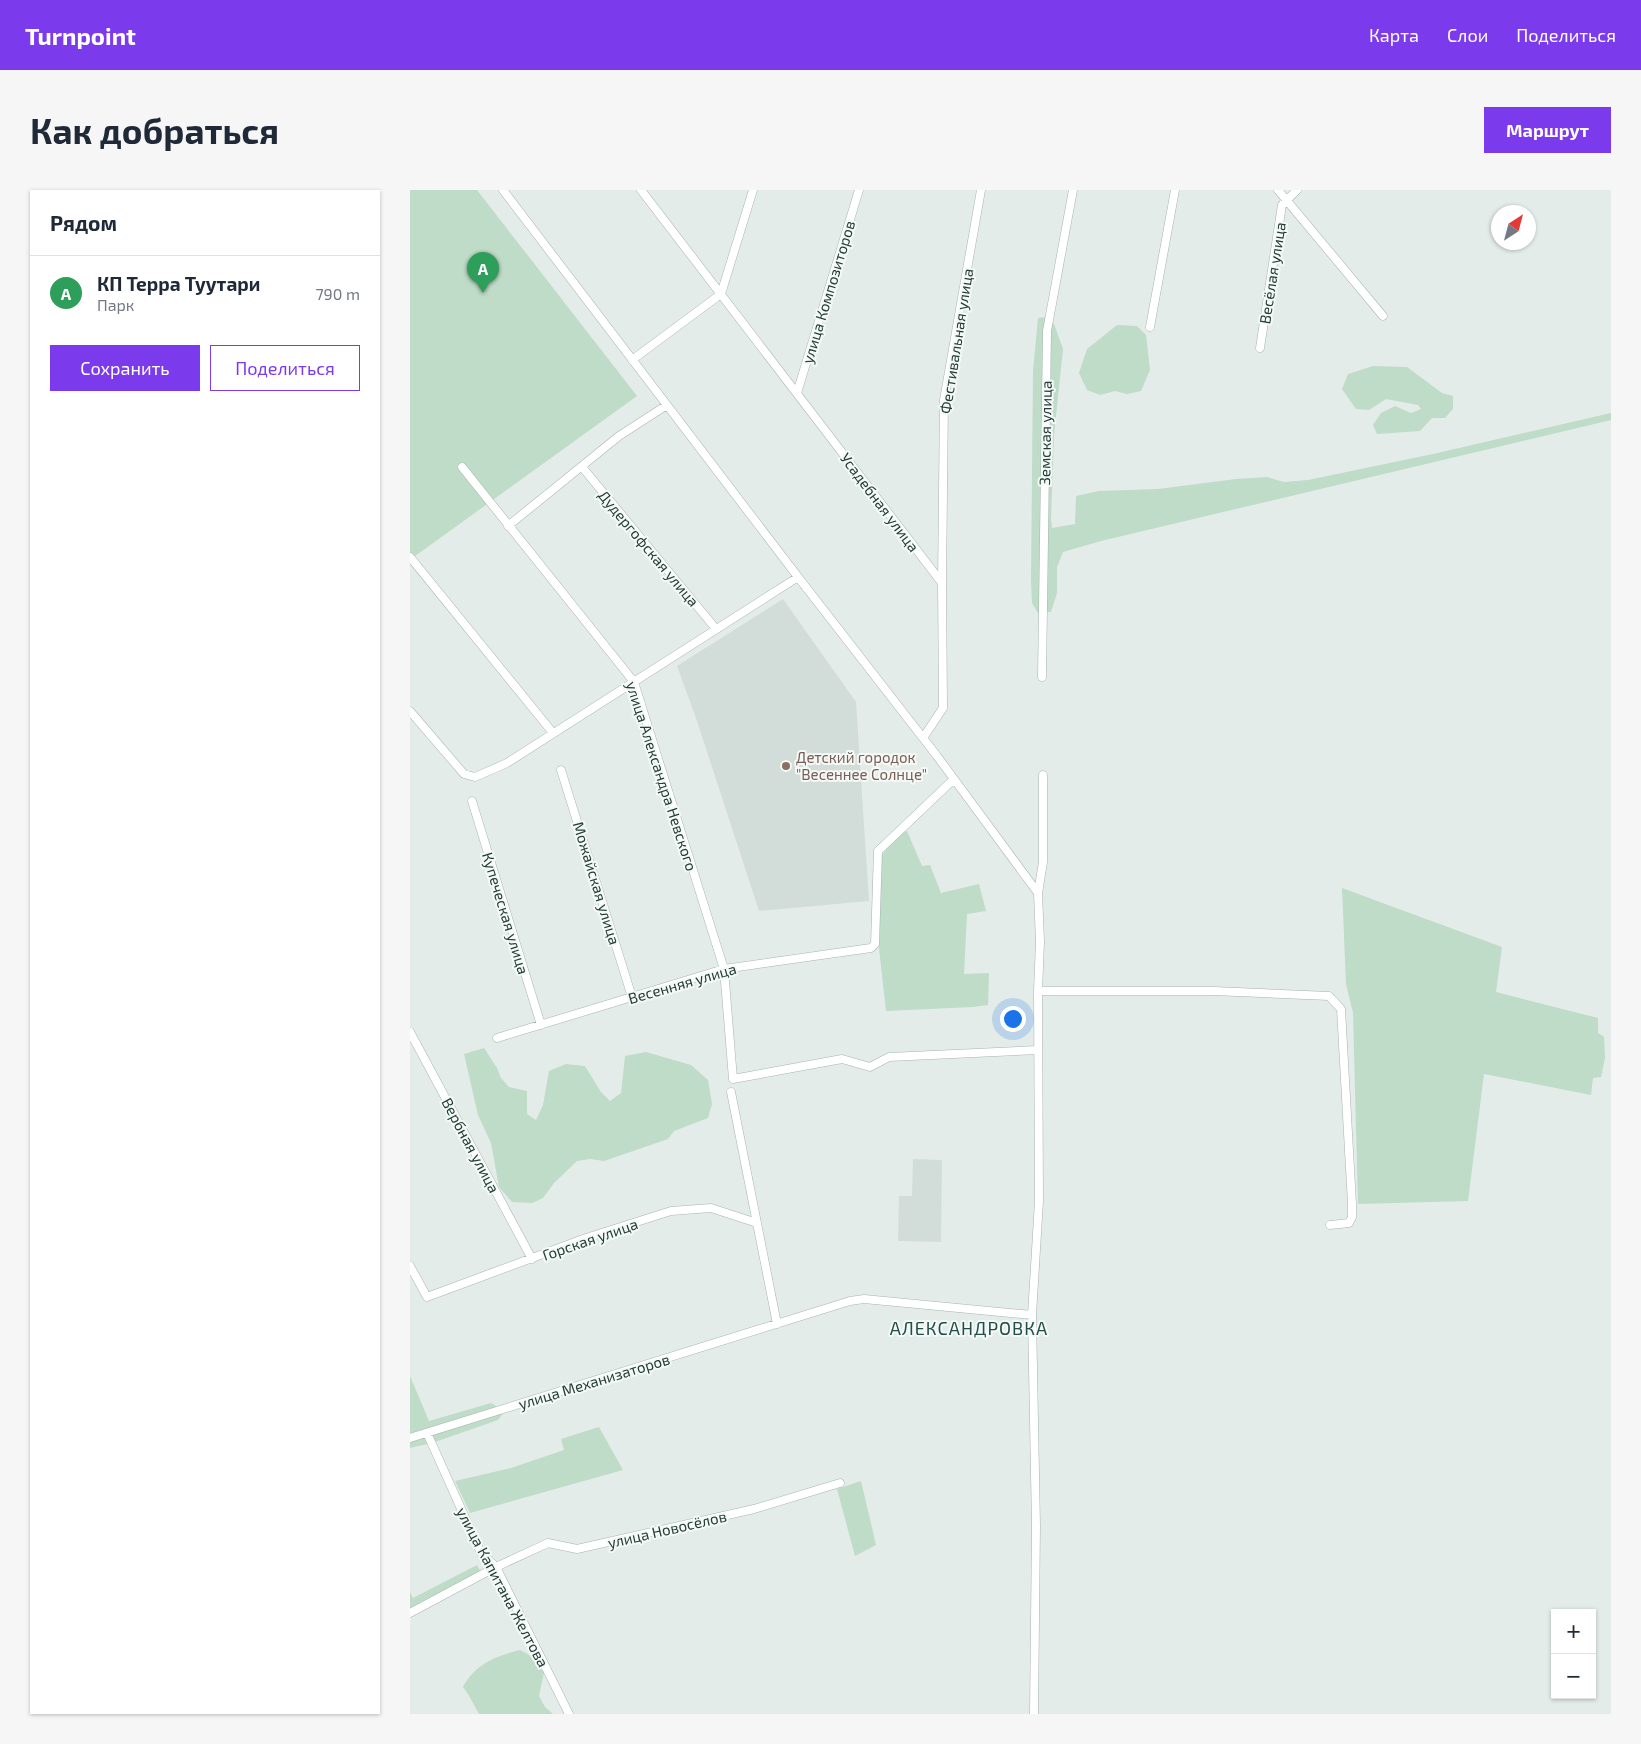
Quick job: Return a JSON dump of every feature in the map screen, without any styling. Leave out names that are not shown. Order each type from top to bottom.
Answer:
[{"type":"street","points":[[503,190],[923,738],[1038,893]]},
{"type":"street","name":"Усадебная улица","points":[[641,190],[942,583]]},
{"type":"street","points":[[632,360],[720,294],[753,190]]},
{"type":"street","name":"улица Композиторов","points":[[797,393],[859,190]]},
{"type":"street","name":"Фестивальная улица","points":[[942,583],[944,400],[981,190]]},
{"type":"street","name":"Земская улица","points":[[1042,677],[1047,331],[1073,190]]},
{"type":"street","points":[[1150,327],[1175,190]]},
{"type":"street","points":[[1278,190],[1383,316]]},
{"type":"street","points":[[1287,200],[1297,190]]},
{"type":"street","name":"Весёлая улица","points":[[1260,348],[1282,205],[1287,200]]},
{"type":"street","points":[[508,526],[619,436],[667,405]]},
{"type":"street","name":"улица Александра Невского","points":[[462,467],[634,682],[724,969],[733,1080],[842,1060],[870,1067],[889,1057],[1038,1050]]},
{"type":"street","name":"Дудергофская улица","points":[[582,467],[716,629]]},
{"type":"street","points":[[410,557],[553,733]]},
{"type":"street","points":[[410,711],[464,774],[475,778],[507,763],[798,577]]},
{"type":"street","points":[[923,738],[943,708],[942,583]]},
{"type":"street","name":"Можайская улица","points":[[561,770],[632,997]]},
{"type":"street","points":[[1034,1714],[1036,1526],[1032,1315],[1039,1201],[1038,990],[1040,942],[1038,893],[1043,862],[1043,775]]},
{"type":"street","name":"Весенняя улица","points":[[497,1038],[724,969],[871,948],[875,944],[878,851],[954,779]]},
{"type":"street","name":"Купеческая улица","points":[[472,801],[541,1025]]},
{"type":"street","points":[[1038,990],[1214,991],[1329,996],[1341,1009],[1352,1204],[1352,1217],[1349,1223],[1330,1225]]},
{"type":"street","name":"Вербная улица","points":[[410,1032],[532,1259]]},
{"type":"street","points":[[731,1092],[777,1324]]},
{"type":"street","name":"Горская улица","points":[[410,1266],[427,1297],[586,1238],[671,1211],[711,1208],[757,1222]]},
{"type":"street","name":"улица Механизаторов","points":[[410,1438],[850,1301],[864,1299],[1032,1315]]},
{"type":"street","name":"улица Капитана Желтова","points":[[427,1433],[481,1553],[496,1567],[569,1714]]},
{"type":"street","name":"улица Новосёлов","points":[[410,1613],[496,1567],[548,1543],[577,1549],[754,1509],[840,1483]]},
{"type":"shaded area","name":"Детский городок \"Весеннее Солнце\"","points":[[783,599],[856,702],[869,901],[759,911],[696,718],[677,666]]},
{"type":"shaded area","points":[[913,1159],[942,1160],[941,1242],[898,1241],[899,1196],[912,1196]]},
{"type":"green space","points":[[410,190],[477,190],[637,396],[411,559],[410,553]]},
{"type":"green space","points":[[1048,317],[1054,324],[1063,349],[1054,435],[1052,528],[1075,524],[1076,496],[1099,491],[1158,489],[1267,477],[1284,482],[1308,480],[1433,454],[1611,413],[1611,420],[1101,541],[1063,552],[1057,567],[1057,593],[1051,612],[1038,613],[1032,603],[1031,581],[1033,371],[1038,318]]},
{"type":"green space","points":[[1117,325],[1137,326],[1146,335],[1150,370],[1141,391],[1127,394],[1115,391],[1100,395],[1087,390],[1079,373],[1087,349]]},
{"type":"green space","points":[[1373,366],[1407,367],[1442,393],[1453,396],[1453,409],[1445,418],[1432,418],[1420,431],[1377,434],[1373,425],[1381,413],[1395,406],[1411,413],[1421,409],[1418,405],[1386,399],[1369,410],[1356,409],[1342,389],[1348,374]]},
{"type":"green space","points":[[907,831],[922,866],[930,865],[941,893],[979,884],[986,911],[967,914],[964,974],[989,973],[988,1005],[886,1011],[879,948],[881,856],[898,835]]},
{"type":"green space","points":[[1342,888],[1502,947],[1496,992],[1598,1018],[1598,1033],[1604,1037],[1605,1058],[1601,1077],[1593,1078],[1591,1095],[1484,1074],[1468,1201],[1358,1204],[1353,1013],[1346,984]]},
{"type":"green space","points":[[484,1048],[501,1078],[509,1087],[527,1091],[527,1114],[536,1120],[543,1105],[549,1071],[566,1064],[585,1066],[601,1092],[610,1101],[621,1093],[625,1056],[646,1052],[691,1065],[708,1080],[712,1104],[708,1118],[674,1131],[668,1139],[604,1161],[590,1159],[577,1161],[554,1183],[543,1198],[532,1203],[512,1202],[499,1187],[491,1143],[478,1115],[464,1054]]},
{"type":"green space","points":[[410,1376],[429,1421],[491,1403],[496,1406],[502,1415],[498,1420],[432,1443],[410,1448]]},
{"type":"green space","points":[[599,1427],[623,1470],[470,1513],[455,1481],[511,1468],[564,1450],[561,1439]]},
{"type":"green space","points":[[861,1481],[876,1545],[855,1556],[837,1489]]},
{"type":"green space","points":[[477,1565],[484,1578],[433,1605],[410,1611],[410,1592],[413,1598]]},
{"type":"green space","points":[[520,1650],[531,1656],[544,1673],[539,1696],[545,1707],[553,1714],[479,1714],[463,1687],[468,1679],[487,1662]]},
{"type":"place","name":"КП Терра Туутари","points":[[483,293]]},
{"type":"place","name":"Детский городок \"Весеннее Солнце\"","points":[[786,766]]},
{"type":"district","name":"АЛЕКСАНДРОВКА","points":[[969,1328]]}]
